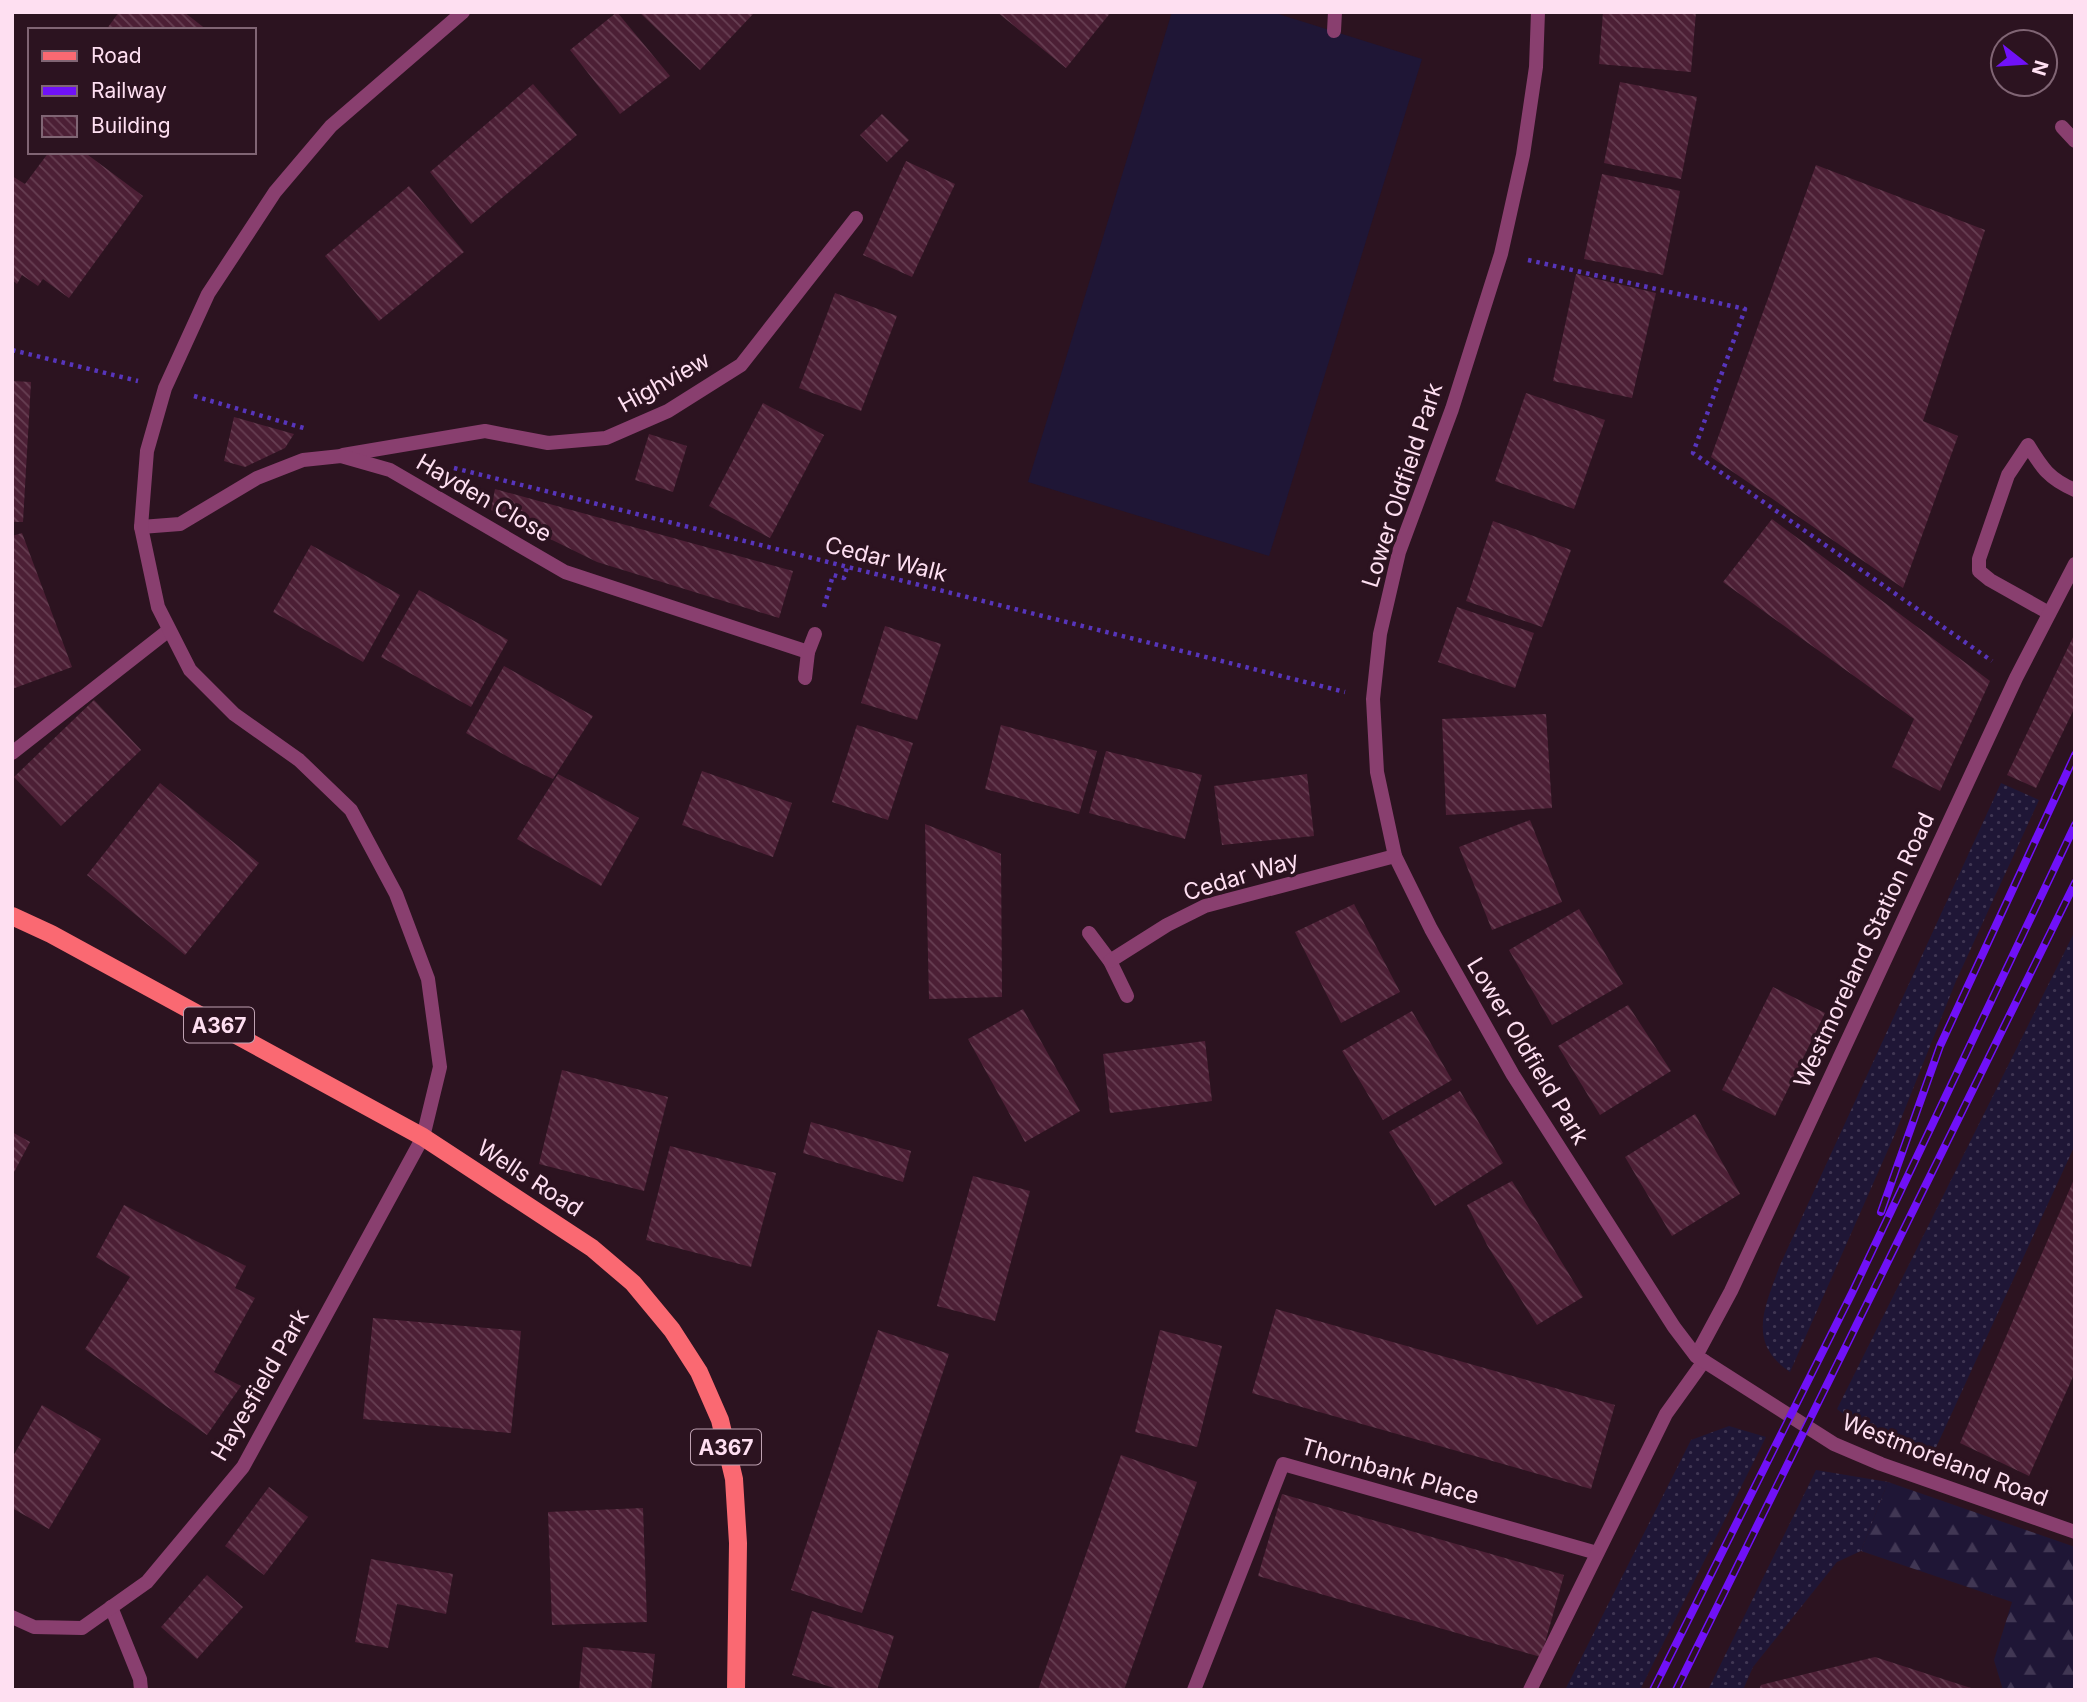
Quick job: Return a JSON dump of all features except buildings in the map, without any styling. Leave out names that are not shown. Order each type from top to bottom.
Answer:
[{"type":"main road","name":"Wells Road","points":[[12,916],[51,934],[424,1137],[592,1248],[633,1283],[672,1331],[699,1372],[720,1420],[734,1479],[738,1543],[736,1690]]},
{"type":"street","name":"Hayesfield Park","points":[[12,1617],[34,1627],[82,1628],[147,1582],[243,1467],[424,1137],[440,1067],[428,979],[396,894],[351,810],[299,760],[234,714],[190,670],[158,607],[141,527],[147,452],[165,388],[208,294],[275,192],[331,126],[463,12]]},
{"type":"street","points":[[1334,31],[1335,12]]},
{"type":"street","name":"Lower Oldfield Park","points":[[1538,12],[1536,67],[1523,155],[1501,254],[1452,409],[1399,552],[1380,634],[1373,699],[1377,772],[1395,856],[1431,929],[1513,1076],[1667,1316],[1700,1358]]},
{"type":"street","points":[[2062,127],[2075,141]]},
{"type":"street","name":"Highview","points":[[341,456],[485,431],[548,443],[606,438],[668,411],[741,365],[856,218]]},
{"type":"street","points":[[2049,613],[1990,580],[1979,571],[1979,559],[2008,475],[2028,445],[2045,472],[2057,483],[2075,490]]},
{"type":"street","name":"Hayden Close","points":[[141,527],[180,524],[257,478],[303,460],[341,456],[390,470],[565,572],[808,652]]},
{"type":"street","name":"Westmoreland Station Road","points":[[1700,1358],[2015,678],[2075,564]]},
{"type":"street","points":[[12,753],[169,630]]},
{"type":"street","points":[[806,678],[808,652],[815,634]]},
{"type":"street","name":"Cedar Way","points":[[1110,961],[1167,925],[1205,906],[1395,856]]},
{"type":"street","points":[[1088,933],[1110,961],[1127,996]]},
{"type":"street","points":[[1530,1690],[1666,1414],[1700,1358]]},
{"type":"street","name":"Westmoreland Road","points":[[1700,1358],[1834,1444],[1881,1464],[2075,1532]]},
{"type":"street","name":"Thornbank Place","points":[[1194,1690],[1283,1464],[1597,1553]]},
{"type":"street","points":[[111,1607],[140,1679],[141,1690]]},
{"type":"path","points":[[1501,254],[1745,309],[1693,453],[2015,678]]},
{"type":"path","points":[[12,350],[165,388],[310,430]]},
{"type":"path","name":"Cedar Walk","points":[[444,466],[1373,699]]},
{"type":"path","points":[[815,634],[833,575],[844,578],[847,567]]},
{"type":"green space","points":[[1172,12],[1272,12],[1422,59],[1269,556],[1028,482]]},
{"type":"green space","points":[[2001,783],[2039,800],[1956,981],[1895,1134],[1790,1372],[1776,1361],[1764,1336],[1765,1309],[1774,1280]]},
{"type":"green space","points":[[2075,931],[2075,1145],[1928,1465],[1863,1429],[1837,1409]]},
{"type":"green space","points":[[1729,1426],[1766,1437],[1640,1690],[1565,1690],[1691,1440]]},
{"type":"green space","points":[[1816,1470],[1888,1482],[1861,1551],[1837,1562],[1753,1667],[1743,1690],[1708,1690]]},
{"type":"green space","points":[[1888,1482],[2075,1547],[2075,1690],[2003,1690],[1994,1660],[2012,1602],[1861,1551]]},
{"type":"railway","points":[[1881,1212],[1940,1046],[2075,755]]},
{"type":"railway","points":[[1653,1690],[1852,1293],[2075,825]]},
{"type":"railway","points":[[1676,1690],[2075,883]]}]
